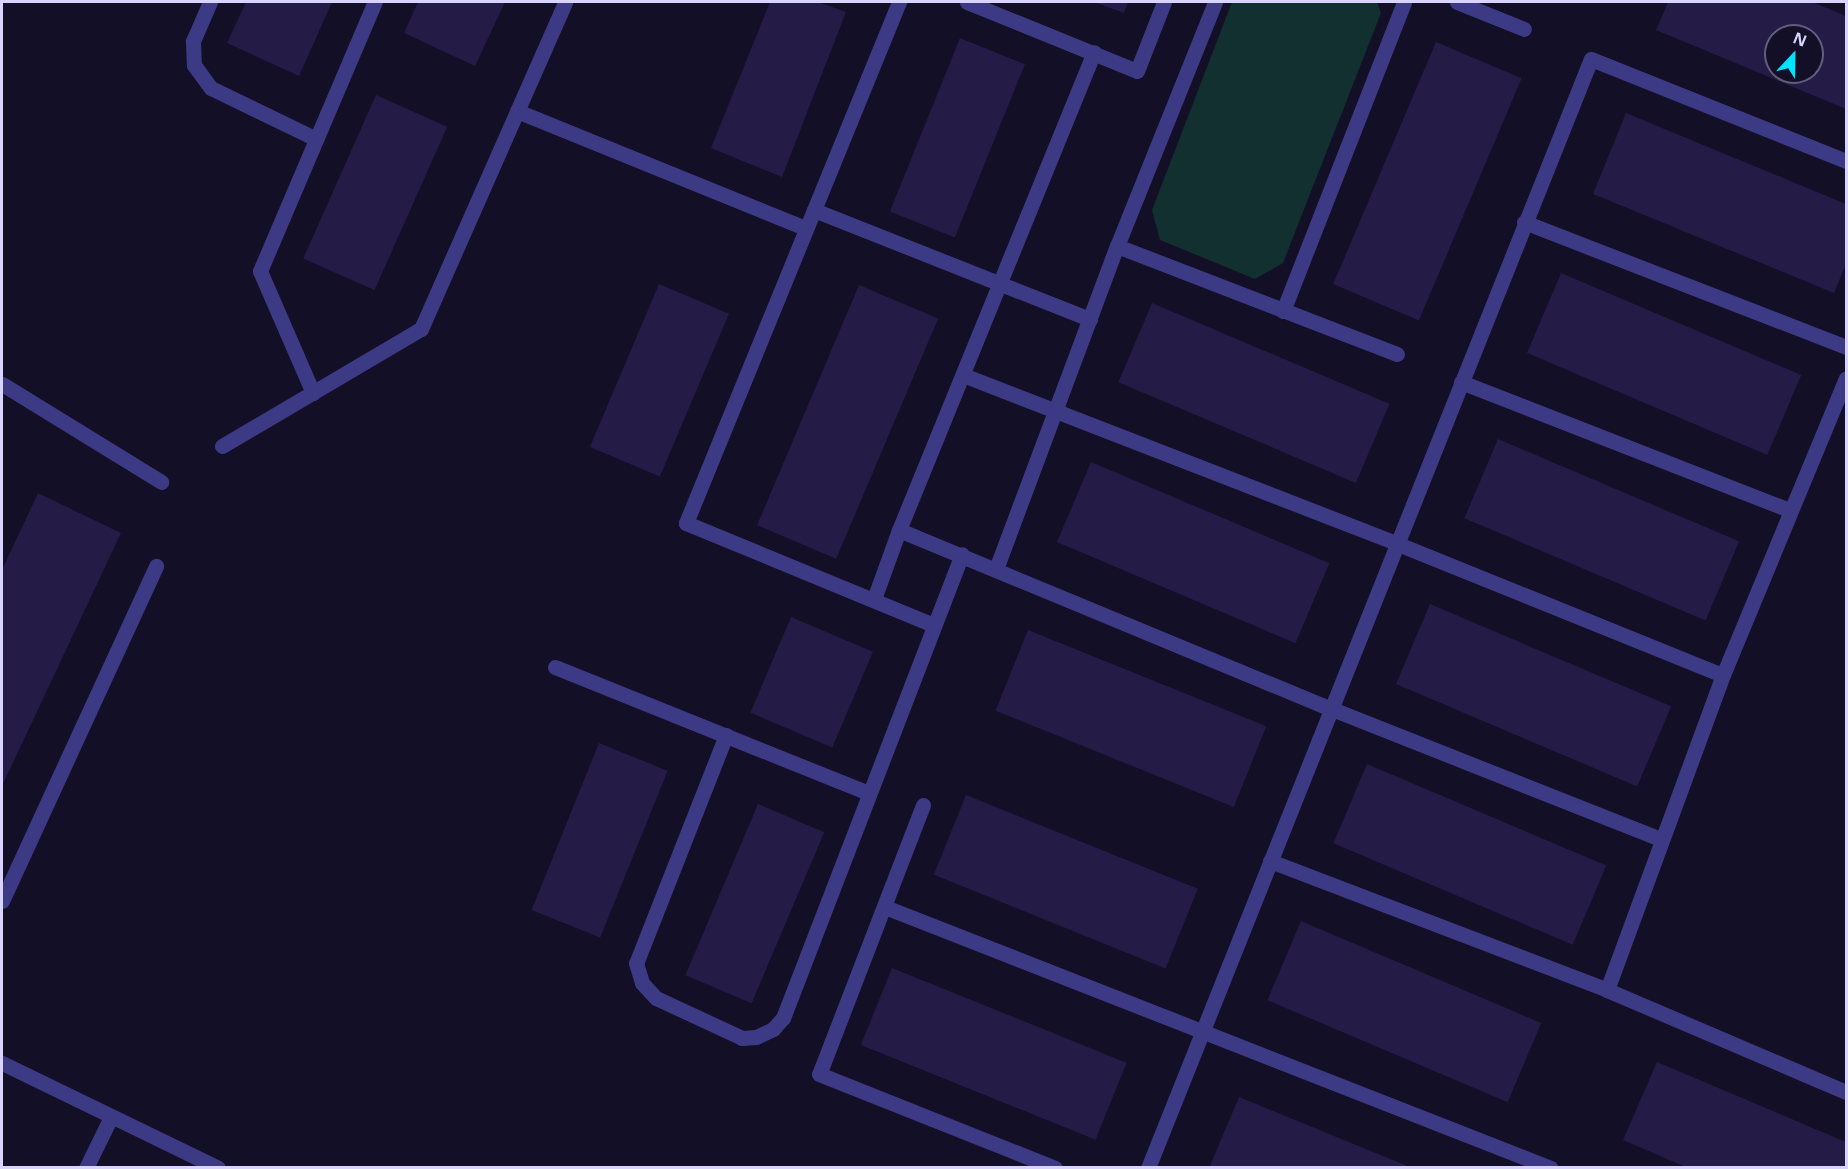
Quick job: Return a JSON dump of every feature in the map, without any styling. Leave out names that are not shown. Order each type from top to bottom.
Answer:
[{"type":"lane","points":[[210,2],[193,41],[194,65],[211,88],[316,139]]},
{"type":"lane","points":[[313,393],[260,270],[375,2]]},
{"type":"lane","points":[[222,446],[421,330],[565,2]]},
{"type":"lane","points":[[899,2],[686,523],[933,625]]},
{"type":"lane","points":[[967,2],[1137,71],[1164,2]]},
{"type":"lane","points":[[996,569],[1117,246],[1215,2]]},
{"type":"lane","points":[[1283,311],[1404,2]]},
{"type":"lane","points":[[1457,2],[1524,29]]},
{"type":"lane","points":[[874,599],[899,530],[1094,52]]},
{"type":"lane","points":[[1148,1167],[1591,59],[1846,161]]},
{"type":"lane","points":[[517,111],[806,228]]},
{"type":"lane","points":[[814,210],[1090,319]]},
{"type":"lane","points":[[1524,222],[1846,347]]},
{"type":"lane","points":[[1117,246],[1397,354]]},
{"type":"lane","points":[[963,375],[1398,544],[1723,675]]},
{"type":"lane","points":[[1607,990],[1723,675],[1846,378]]},
{"type":"lane","points":[[1461,382],[1790,510]]},
{"type":"lane","points":[[2,384],[161,482]]},
{"type":"lane","points":[[899,530],[962,554],[1332,709],[1661,839]]},
{"type":"lane","points":[[726,735],[636,963],[642,983],[656,998],[742,1038],[756,1036],[773,1029],[783,1018],[962,554]]},
{"type":"lane","points":[[2,902],[156,566]]},
{"type":"lane","points":[[555,667],[869,793]]},
{"type":"lane","points":[[923,805],[819,1074],[1055,1167]]},
{"type":"lane","points":[[1270,861],[1607,990],[1846,1092]]},
{"type":"lane","points":[[885,907],[1551,1167]]},
{"type":"lane","points":[[2,1063],[218,1167]]},
{"type":"lane","points":[[86,1167],[111,1117]]},
{"type":"green space","points":[[1232,2],[1377,2],[1381,13],[1283,263],[1255,279],[1160,240],[1152,210]]},
{"type":"building","points":[[246,2],[332,2],[299,76],[227,43]]},
{"type":"building","points":[[418,2],[505,2],[475,66],[404,33]]},
{"type":"building","points":[[770,2],[818,2],[846,12],[782,177],[711,148]]},
{"type":"building","points":[[1094,2],[1128,2],[1124,13]]},
{"type":"building","points":[[1668,2],[1812,2],[1846,16],[1846,109],[1786,84],[1824,84],[1824,24],[1764,24],[1764,75],[1656,30]]},
{"type":"building","points":[[960,38],[1025,64],[955,238],[890,211]]},
{"type":"building","points":[[1436,42],[1522,78],[1419,320],[1333,284]]},
{"type":"building","points":[[376,95],[447,127],[374,290],[303,259]]},
{"type":"building","points":[[1626,113],[1846,204],[1846,264],[1834,293],[1593,194]]},
{"type":"building","points":[[1561,273],[1801,375],[1767,455],[1527,353]]},
{"type":"building","points":[[659,284],[729,314],[660,477],[590,447]]},
{"type":"building","points":[[859,285],[938,319],[836,559],[757,525]]},
{"type":"building","points":[[1152,303],[1389,404],[1356,483],[1118,382]]},
{"type":"building","points":[[1498,439],[1739,541],[1706,621],[1464,518]]},
{"type":"building","points":[[1091,462],[1329,563],[1295,643],[1057,542]]},
{"type":"building","points":[[38,493],[121,533],[2,786],[2,570]]},
{"type":"building","points":[[1430,604],[1671,706],[1637,786],[1396,684]]},
{"type":"building","points":[[791,617],[873,652],[832,748],[750,713]]},
{"type":"building","points":[[1028,630],[1266,726],[1234,807],[995,711]]},
{"type":"building","points":[[599,743],[668,771],[600,938],[532,910]]},
{"type":"building","points":[[1367,764],[1606,866],[1573,945],[1333,843]]},
{"type":"building","points":[[966,795],[1198,889],[1166,968],[934,875]]},
{"type":"building","points":[[758,804],[824,832],[752,1003],[685,975]]},
{"type":"building","points":[[1301,921],[1541,1023],[1508,1102],[1267,1000]]},
{"type":"building","points":[[892,968],[1127,1063],[1095,1140],[861,1045]]},
{"type":"building","points":[[1657,1062],[1846,1142],[1846,1168],[1688,1168],[1623,1140]]},
{"type":"building","points":[[1239,1097],[1410,1167],[1410,1168],[1209,1168]]}]
